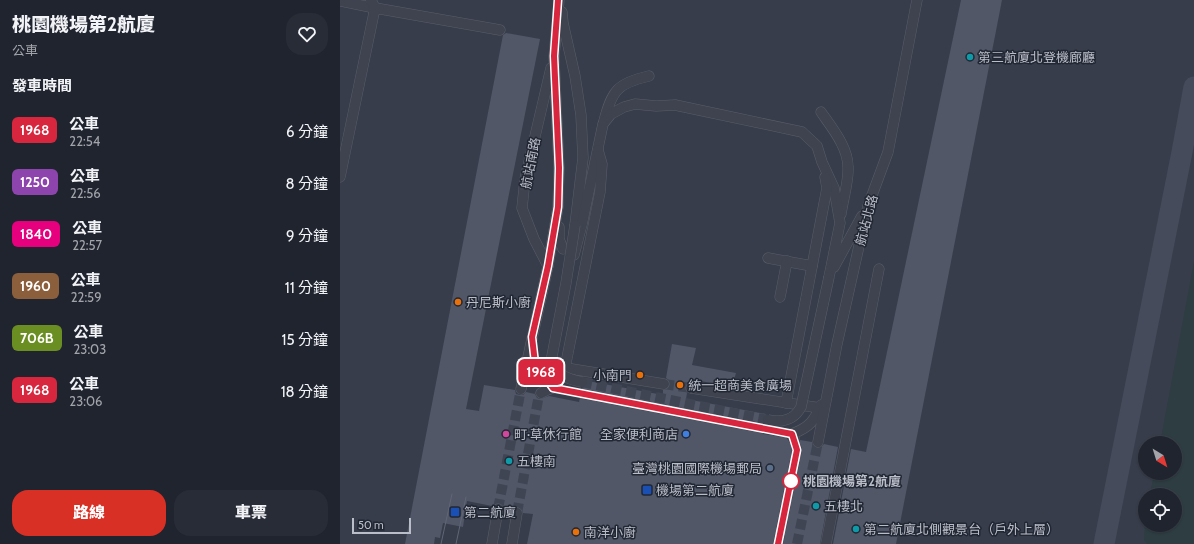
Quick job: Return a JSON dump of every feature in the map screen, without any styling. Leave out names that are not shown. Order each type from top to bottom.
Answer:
[{"type":"street","name":"航站南路","points":[[548,266],[534,239],[522,208],[525,179],[554,56],[560,0]]},
{"type":"street","points":[[560,0],[563,23],[576,76],[581,115],[583,158],[579,224]]},
{"type":"street","name":"航站北路","points":[[818,442],[827,392],[868,206],[888,152],[917,0]]},
{"type":"street","points":[[340,1],[373,4],[500,30]]},
{"type":"street","points":[[340,177],[373,4]]},
{"type":"street","name":"航站南路","points":[[521,389],[548,266],[558,207],[559,168],[554,56]]},
{"type":"street","points":[[582,382],[569,380],[562,375],[556,369],[552,356],[579,224],[607,106],[615,92],[623,84],[650,76]]},
{"type":"street","points":[[603,124],[611,114],[624,107],[635,104],[656,106],[675,105],[802,132],[818,146],[827,188],[786,403]]},
{"type":"street","points":[[768,420],[785,421],[798,413],[801,407],[840,223],[848,167],[845,152],[836,134],[821,112]]},
{"type":"street","points":[[565,368],[600,192],[602,164],[597,148]]},
{"type":"street","points":[[822,162],[834,188],[840,223]]},
{"type":"street","points":[[828,277],[868,206]]},
{"type":"street","points":[[558,207],[559,239],[563,249]]},
{"type":"street","points":[[768,258],[812,266]]},
{"type":"street","points":[[780,297],[787,262]]},
{"type":"street","points":[[826,544],[879,269]]},
{"type":"street","points":[[532,337],[535,363],[553,388],[541,393]]},
{"type":"street","points":[[535,363],[664,384]]},
{"type":"street","points":[[691,388],[820,408]]},
{"type":"street","points":[[793,436],[814,421],[827,392]]},
{"type":"street","points":[[492,544],[498,509]]},
{"type":"street","points":[[512,544],[517,513]]},
{"type":"shaded area","points":[[340,0],[1194,0],[1194,544],[340,544]]},
{"type":"shaded area","points":[[1194,261],[1194,544],[1147,544],[1144,540],[1144,532],[1182,532],[1182,488],[1151,488],[1153,480],[1182,480],[1182,436],[1161,436]]},
{"type":"building","points":[[961,0],[1002,0],[896,544],[833,544],[851,449],[866,452]]},
{"type":"building","points":[[506,33],[540,39],[466,409],[479,411],[484,385],[515,390],[516,394],[520,395],[523,395],[526,392],[535,394],[537,398],[540,399],[549,396],[579,402],[582,388],[587,386],[588,381],[663,395],[663,390],[669,388],[670,385],[670,381],[666,378],[672,344],[696,348],[692,365],[736,373],[734,380],[729,379],[727,386],[690,379],[685,387],[687,393],[686,399],[766,414],[762,419],[762,423],[765,426],[763,434],[786,437],[790,443],[793,444],[797,444],[800,440],[812,442],[813,447],[816,448],[820,448],[824,444],[838,447],[820,544],[527,544],[533,514],[523,513],[521,508],[518,507],[514,507],[511,510],[504,509],[502,504],[499,503],[495,503],[492,506],[467,501],[463,527],[443,523],[440,538],[435,537],[434,544],[405,544],[503,35]]},
{"type":"taxiway","points":[[1104,544],[1194,87]]},
{"type":"tunnel","points":[[582,382],[768,420]]},
{"type":"tunnel","points":[[664,384],[691,388]]},
{"type":"tunnel","points":[[553,388],[792,434]]},
{"type":"tunnel","points":[[498,509],[521,389]]},
{"type":"tunnel","points":[[517,513],[539,395],[541,393]]},
{"type":"tunnel","points":[[778,544],[797,450],[794,438]]},
{"type":"tunnel","points":[[797,544],[818,442]]},
{"type":"tram line","points":[[441,544],[452,494]]},
{"type":"tram line","points":[[456,544],[466,497]]},
{"type":"bus line","name":"1968","points":[[558,0],[554,56],[559,168],[558,207],[548,266],[532,337],[535,363],[553,388],[792,434],[797,450],[778,544]]},
{"type":"place","name":"第三航廈北登機廊廳","points":[[970,57]]},
{"type":"place","name":"丹尼斯小廚","points":[[458,302]]},
{"type":"place","name":"小南門","points":[[640,375]]},
{"type":"place","name":"統一超商美食廣場","points":[[680,385]]},
{"type":"place","name":"町·草休行館","points":[[506,434]]},
{"type":"place","name":"全家便利商店","points":[[686,434]]},
{"type":"place","name":"五樓南","points":[[509,461]]},
{"type":"place","name":"臺灣桃園國際機場郵局","points":[[770,468]]},
{"type":"place","name":"桃園機場第2航廈","points":[[791,481]]},
{"type":"place","name":"機場第二航廈","points":[[647,490]]},
{"type":"place","name":"五樓北","points":[[816,506]]},
{"type":"place","name":"第二航廈","points":[[455,512]]},
{"type":"place","name":"第二航廈北側觀景台（戶外上層）","points":[[856,529]]},
{"type":"place","name":"南洋小廚","points":[[576,532]]}]
